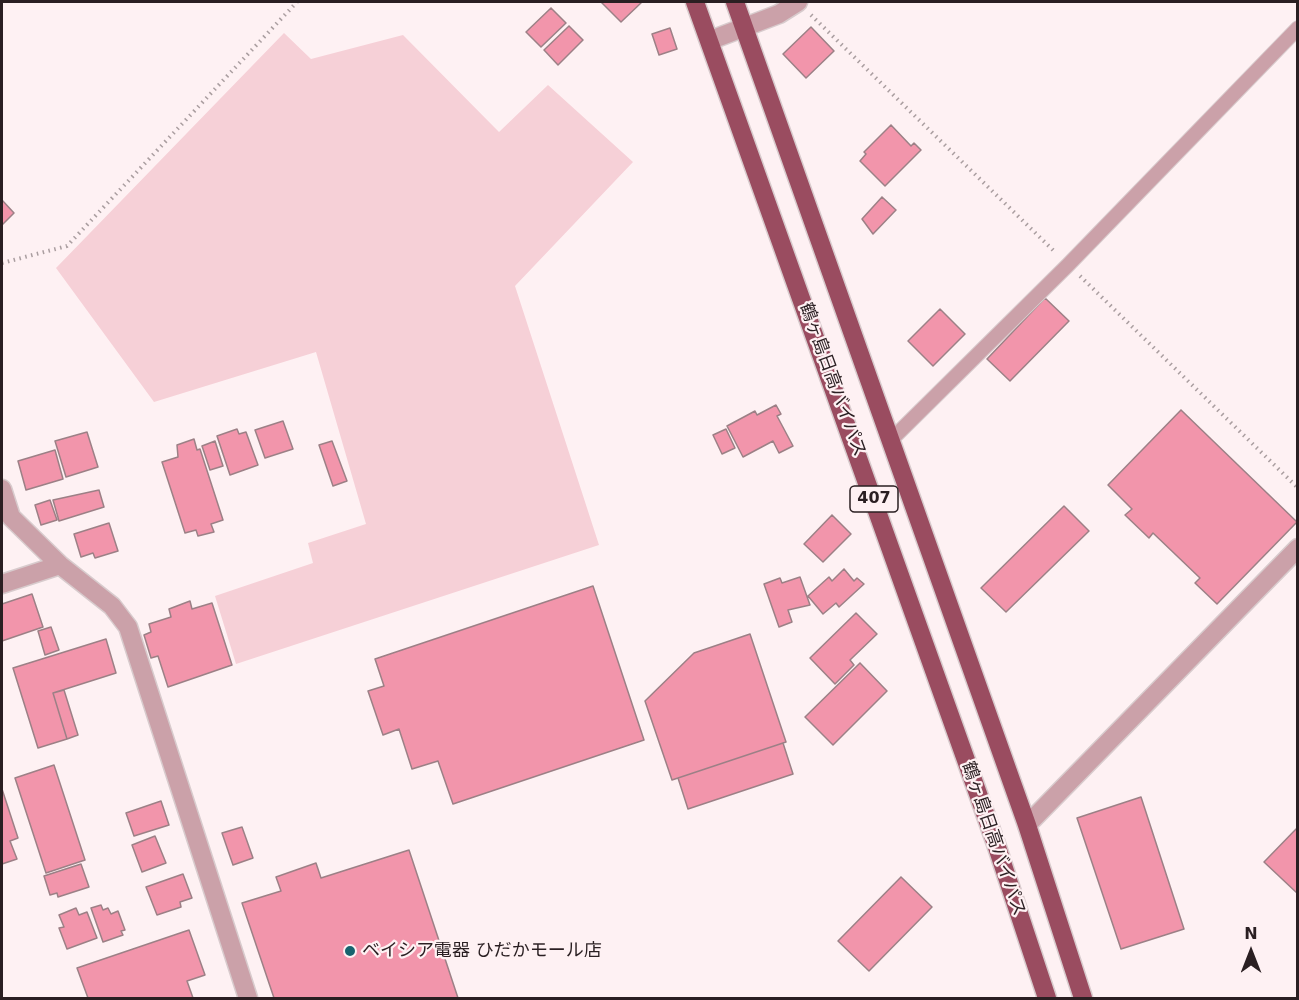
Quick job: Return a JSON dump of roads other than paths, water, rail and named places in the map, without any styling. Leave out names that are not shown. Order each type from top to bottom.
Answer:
[{"type":"highway","name":"鶴ヶ島日高バイパス","points":[[695,2],[711,40],[996,844],[1047,999]]},
{"type":"highway","name":"鶴ヶ島日高バイパス","points":[[735,2],[1027,825],[1083,999]]},
{"type":"street","points":[[711,40],[802,6]]},
{"type":"street","points":[[2,489],[11,517],[60,565],[112,606],[128,627],[248,999]]},
{"type":"street","points":[[1027,825],[1298,548]]},
{"type":"street","points":[[2,584],[60,565]]},
{"type":"lane","points":[[892,440],[1068,265],[1298,28]]},
{"type":"place","name":"ベイシア電器 ひだかモール店","points":[[350,951]]}]
